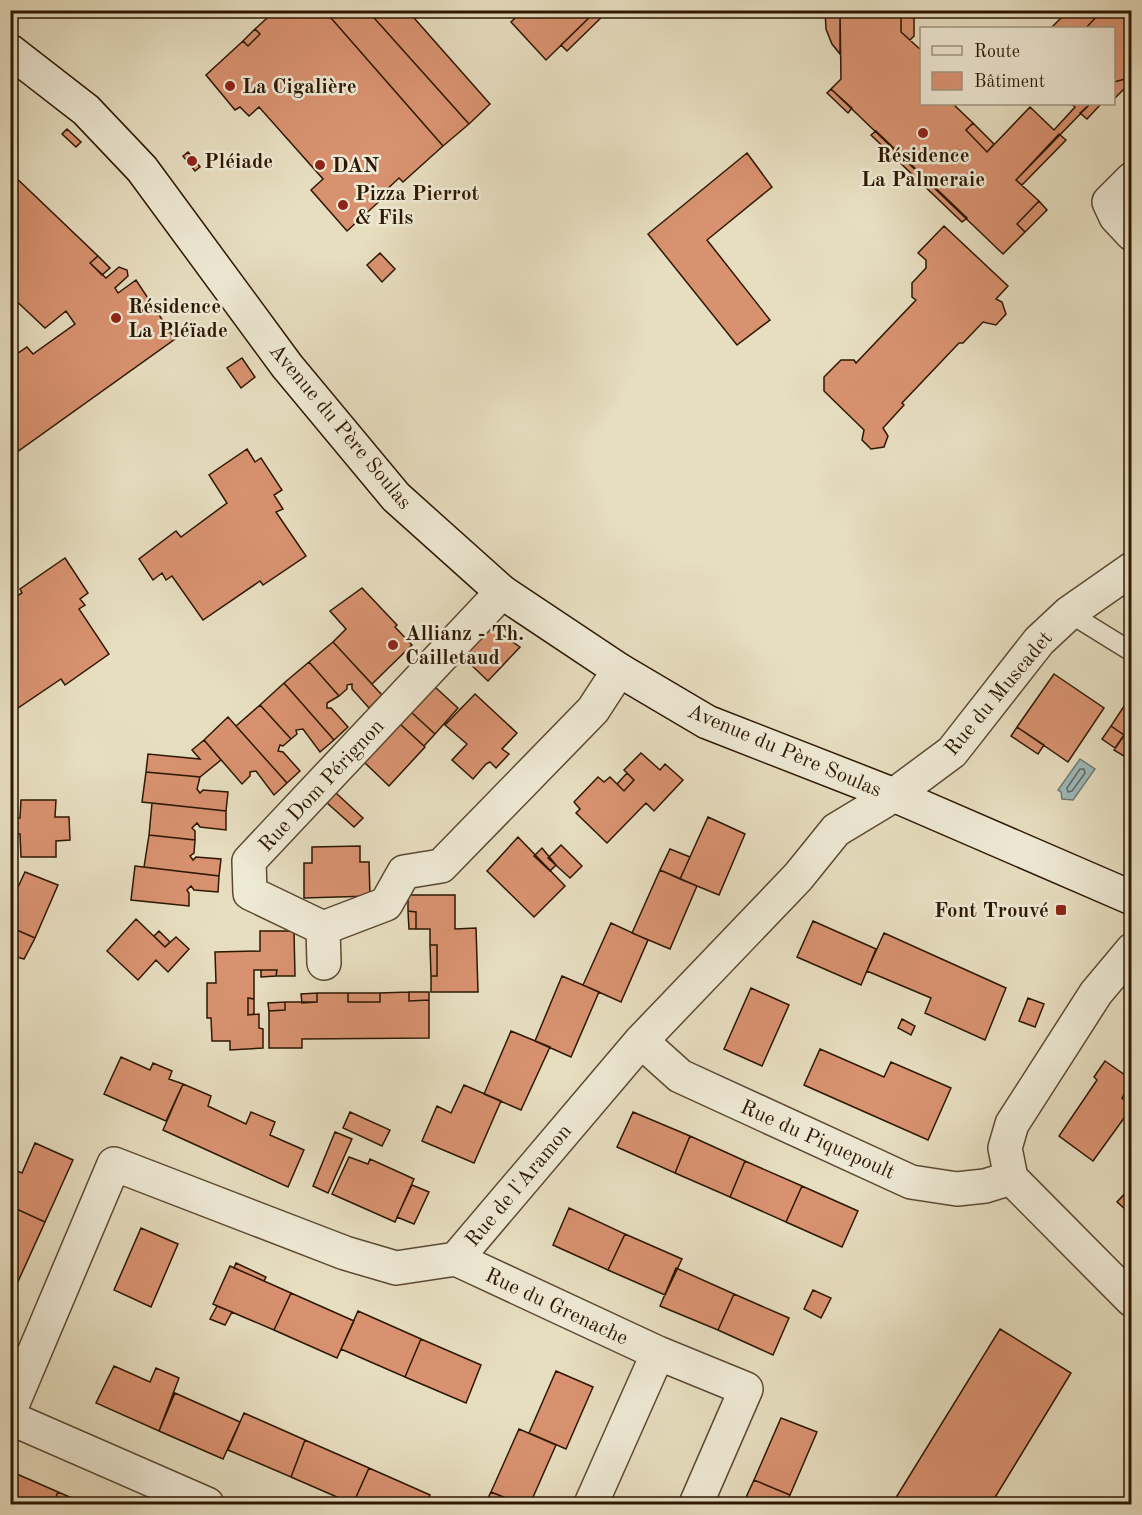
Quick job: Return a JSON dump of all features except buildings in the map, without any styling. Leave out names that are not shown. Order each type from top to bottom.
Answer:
[{"type":"street","name":"Avenue du Père Soulas","points":[[10,51],[86,110],[142,169],[287,366],[396,497],[502,592],[619,670],[707,722],[894,795],[1131,898]]},
{"type":"street","points":[[1131,180],[1109,202],[1116,217],[1131,234]]},
{"type":"street","name":"Rue du Muscadet","points":[[894,795],[952,752],[1039,641],[1069,613],[1131,569]]},
{"type":"street","name":"Rue Dom Pérignon","points":[[323,928],[250,893],[249,861],[502,592]]},
{"type":"street","points":[[324,963],[323,928],[386,904],[404,872],[441,866],[593,710],[619,670]]},
{"type":"street","name":"Rue de l'Aramon","points":[[10,1410],[114,1164],[345,1253],[396,1268],[456,1259],[641,1041],[798,877],[836,830],[894,795]]},
{"type":"street","points":[[1131,950],[1096,993],[1012,1124],[1005,1148],[1011,1178],[1131,1300]]},
{"type":"street","name":"Rue du Piquepoult","points":[[641,1041],[680,1076],[911,1182],[957,1189],[985,1186],[1011,1178]]},
{"type":"street","name":"Rue du Grenache","points":[[456,1259],[658,1353],[746,1389],[696,1504]]},
{"type":"street","points":[[591,1504],[658,1353]]},
{"type":"street","points":[[10,1418],[207,1504]]},
{"type":"lane","points":[[1069,613],[1131,652]]},
{"type":"water","points":[[1080,759],[1095,769],[1073,800],[1062,799],[1061,792],[1058,790]]},
{"type":"place","name":"La Cigalière","points":[[230,86]]},
{"type":"place","name":"Résidence La Palmeraie","points":[[923,133]]},
{"type":"place","name":"Pléiade","points":[[192,161]]},
{"type":"place","name":"DAN","points":[[320,165]]},
{"type":"place","name":"Pizza Pierrot & Fils","points":[[343,205]]},
{"type":"place","name":"Résidence La Pléïade","points":[[116,318]]},
{"type":"place","name":"Allianz - Th. Cailletaud","points":[[393,645]]},
{"type":"place","name":"Font Trouvé","points":[[1061,910]]}]
